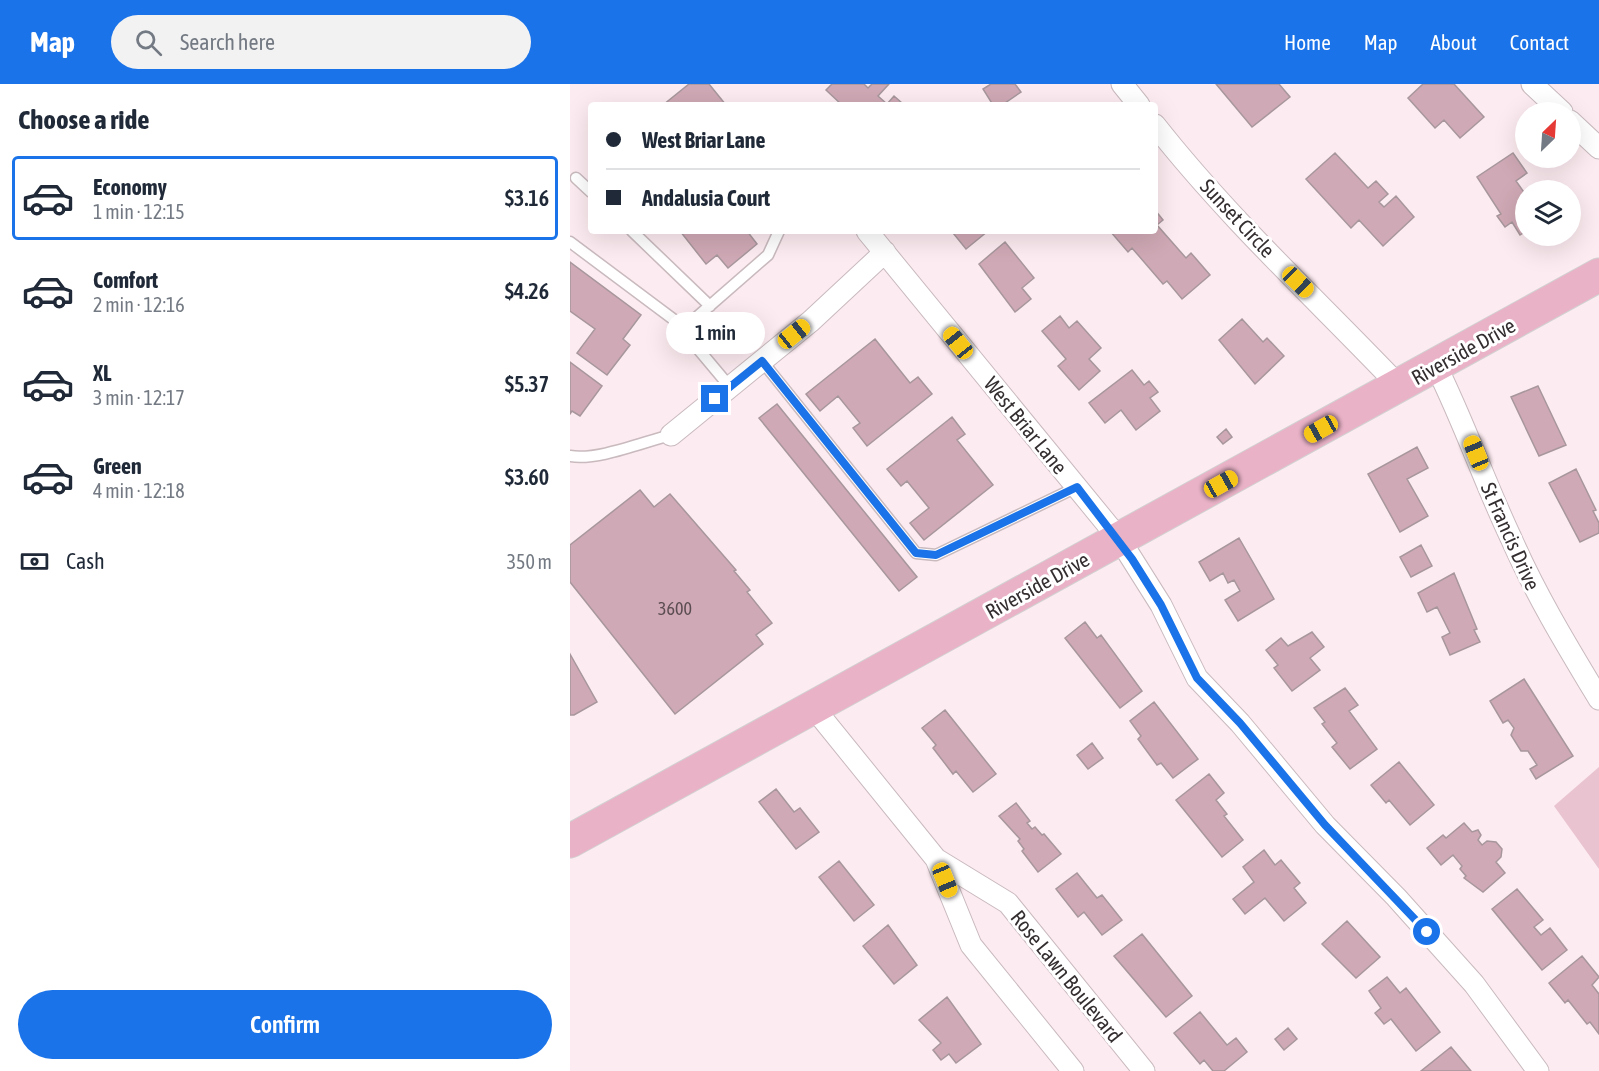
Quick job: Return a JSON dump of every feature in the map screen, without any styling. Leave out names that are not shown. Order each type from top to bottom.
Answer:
[{"type":"main road","name":"Riverside Drive","points":[[570,841],[1599,275]]},
{"type":"street","points":[[1122,84],[1137,102]]},
{"type":"street","points":[[1532,84],[1551,102]]},
{"type":"street","name":"Sunset Circle","points":[[1158,128],[1252,236],[1399,386]]},
{"type":"street","points":[[1581,131],[1599,148]]},
{"type":"street","name":"West Briar Lane","points":[[870,234],[1120,540],[1161,605],[1197,678],[1240,723],[1325,825],[1396,897],[1474,984],[1538,1071]]},
{"type":"street","points":[[671,435],[811,321],[885,252]]},
{"type":"street","name":"St Francis Drive","points":[[1436,366],[1458,409],[1510,537],[1544,609],[1599,699]]},
{"type":"street","name":"Rose Lawn Boulevard","points":[[813,707],[936,859],[1008,903],[1144,1071]]},
{"type":"street","points":[[936,859],[971,945],[1073,1071]]},
{"type":"lane","points":[[576,178],[588,189]]},
{"type":"lane","points":[[635,234],[710,306]]},
{"type":"lane","points":[[682,330],[768,255],[778,234]]},
{"type":"lane","points":[[570,243],[673,319],[730,387]]},
{"type":"lane","points":[[762,361],[916,553],[936,555],[1077,487]]},
{"type":"lane","points":[[570,456],[578,458],[604,453],[671,435]]},
{"type":"shaded area","points":[[1599,767],[1599,869],[1554,806]]},
{"type":"building","points":[[689,84],[709,84],[724,102],[667,102]]},
{"type":"building","points":[[832,84],[864,84],[868,88],[872,84],[889,84],[878,96],[885,102],[839,102],[826,90]]},
{"type":"building","points":[[991,84],[1015,84],[1021,92],[1006,102],[991,102],[983,89]]},
{"type":"building","points":[[1216,84],[1279,84],[1290,97],[1252,127]]},
{"type":"building","points":[[1423,84],[1454,84],[1484,117],[1460,138],[1444,120],[1435,128],[1408,98]]},
{"type":"building","points":[[894,96],[901,102],[889,102]]},
{"type":"building","points":[[1335,153],[1368,188],[1376,181],[1388,194],[1379,202],[1384,207],[1396,196],[1414,217],[1383,246],[1359,220],[1351,228],[1306,179]]},
{"type":"building","points":[[1513,153],[1515,168],[1524,168],[1527,173],[1515,180],[1515,227],[1512,222],[1505,227],[1497,216],[1501,214],[1477,177]]},
{"type":"building","points":[[1158,214],[1163,220],[1158,224]]},
{"type":"building","points":[[1158,226],[1186,258],[1191,253],[1210,275],[1182,299],[1167,281],[1163,284],[1132,248],[1128,252],[1113,234],[1158,234]]},
{"type":"building","points":[[682,234],[749,234],[757,244],[728,268],[717,255],[706,264]]},
{"type":"building","points":[[954,234],[984,234],[966,249]]},
{"type":"building","points":[[1005,242],[1034,278],[1022,288],[1031,299],[1015,312],[979,264]]},
{"type":"building","points":[[570,262],[641,315],[623,339],[630,345],[607,375],[577,353],[595,329],[570,311]]},
{"type":"building","points":[[1060,316],[1069,328],[1077,321],[1101,348],[1089,359],[1100,371],[1079,390],[1058,366],[1066,359],[1042,331]]},
{"type":"building","points":[[1242,319],[1263,342],[1267,338],[1284,356],[1255,384],[1219,340]]},
{"type":"building","points":[[875,339],[910,383],[918,377],[932,394],[867,446],[853,428],[860,423],[838,396],[820,411],[806,394]]},
{"type":"building","points":[[570,362],[602,386],[580,416],[572,411],[570,414]]},
{"type":"building","points":[[1132,370],[1144,385],[1149,381],[1158,392],[1150,398],[1160,411],[1136,430],[1121,410],[1105,423],[1089,403]]},
{"type":"building","points":[[1538,386],[1566,445],[1539,456],[1511,397]]},
{"type":"building","points":[[777,404],[917,577],[899,591],[759,418]]},
{"type":"building","points":[[952,417],[965,434],[957,440],[993,485],[924,540],[910,523],[929,508],[907,481],[901,486],[887,469]]},
{"type":"building","points":[[1226,429],[1232,437],[1223,444],[1217,437]]},
{"type":"building","points":[[1417,447],[1428,468],[1407,479],[1428,516],[1400,532],[1368,474]]},
{"type":"building","points":[[1576,469],[1596,510],[1593,511],[1599,523],[1599,533],[1580,542],[1549,483]]},
{"type":"building","points":[[640,490],[654,507],[670,494],[736,570],[734,571],[750,590],[747,592],[772,623],[756,635],[763,644],[675,714],[570,582],[570,545]]},
{"type":"building","points":[[1239,538],[1274,599],[1238,621],[1225,600],[1240,591],[1234,580],[1228,583],[1223,573],[1210,581],[1199,562]]},
{"type":"building","points":[[1421,545],[1432,566],[1411,577],[1400,557]]},
{"type":"building","points":[[1454,573],[1480,642],[1450,655],[1442,637],[1450,633],[1437,607],[1427,612],[1418,593]]},
{"type":"building","points":[[1085,622],[1097,638],[1101,635],[1142,691],[1120,708],[1065,638]]},
{"type":"building","points":[[1312,632],[1324,647],[1310,658],[1320,670],[1292,691],[1274,668],[1278,665],[1266,650],[1281,638],[1288,646]]},
{"type":"building","points":[[570,654],[597,702],[574,715],[570,715]]},
{"type":"building","points":[[1524,679],[1573,756],[1536,779],[1530,769],[1537,765],[1528,751],[1521,751],[1511,735],[1514,728],[1508,720],[1503,723],[1490,701]]},
{"type":"building","points":[[1345,688],[1358,705],[1349,711],[1377,749],[1350,769],[1332,747],[1337,743],[1322,724],[1325,722],[1314,708]]},
{"type":"building","points":[[1154,702],[1198,759],[1173,778],[1161,763],[1157,765],[1138,739],[1141,736],[1130,721]]},
{"type":"building","points":[[945,710],[996,774],[973,792],[956,771],[953,774],[933,748],[936,745],[922,728]]},
{"type":"building","points":[[1092,743],[1103,758],[1088,769],[1077,755]]},
{"type":"building","points":[[1399,762],[1434,805],[1410,825],[1389,800],[1386,803],[1371,785]]},
{"type":"building","points":[[1209,774],[1224,793],[1216,800],[1227,814],[1224,816],[1243,840],[1222,857],[1176,800]]},
{"type":"building","points":[[776,789],[794,812],[800,808],[819,832],[796,849],[759,802]]},
{"type":"building","points":[[1016,803],[1030,821],[1027,823],[1032,829],[1035,827],[1042,835],[1044,834],[1061,854],[1038,872],[1022,851],[1024,849],[1018,841],[1020,839],[999,816]]},
{"type":"building","points":[[1464,823],[1472,832],[1478,830],[1481,835],[1478,840],[1482,845],[1487,841],[1496,842],[1502,849],[1501,857],[1496,862],[1505,873],[1483,892],[1464,878],[1466,876],[1460,869],[1462,866],[1453,855],[1441,865],[1427,848],[1443,835],[1446,838]]},
{"type":"building","points":[[1264,850],[1275,865],[1281,860],[1300,883],[1294,888],[1306,903],[1284,921],[1265,898],[1245,914],[1233,899],[1254,882],[1243,867]]},
{"type":"building","points":[[839,861],[874,905],[854,921],[819,877]]},
{"type":"building","points":[[1077,873],[1097,898],[1102,895],[1122,920],[1102,935],[1084,912],[1078,917],[1056,889]]},
{"type":"building","points":[[1517,889],[1543,920],[1534,927],[1541,935],[1550,928],[1567,950],[1542,970],[1492,909]]},
{"type":"building","points":[[1347,921],[1380,957],[1356,978],[1322,944]]},
{"type":"building","points":[[888,925],[917,965],[894,984],[863,946]]},
{"type":"building","points":[[1142,934],[1192,996],[1166,1017],[1114,956]]},
{"type":"building","points":[[1582,956],[1599,977],[1592,985],[1599,994],[1599,1034],[1590,1022],[1587,1024],[1568,1000],[1565,1003],[1549,983]]},
{"type":"building","points":[[1387,977],[1400,993],[1406,988],[1440,1032],[1416,1051],[1391,1019],[1384,1024],[1375,1013],[1381,1008],[1369,991]]},
{"type":"building","points":[[947,997],[981,1044],[956,1063],[949,1054],[941,1060],[933,1050],[941,1043],[919,1020]]},
{"type":"building","points":[[1200,1012],[1227,1045],[1236,1038],[1247,1052],[1224,1071],[1213,1071],[1204,1060],[1200,1064],[1174,1033]]},
{"type":"building","points":[[1288,1028],[1297,1039],[1284,1050],[1275,1039]]},
{"type":"building","points":[[1451,1047],[1471,1071],[1421,1071]]},
{"type":"route","points":[[715,399],[762,361],[916,553],[936,555],[1077,487],[1120,540],[1161,605],[1197,678],[1240,723],[1325,825],[1427,932]]}]
